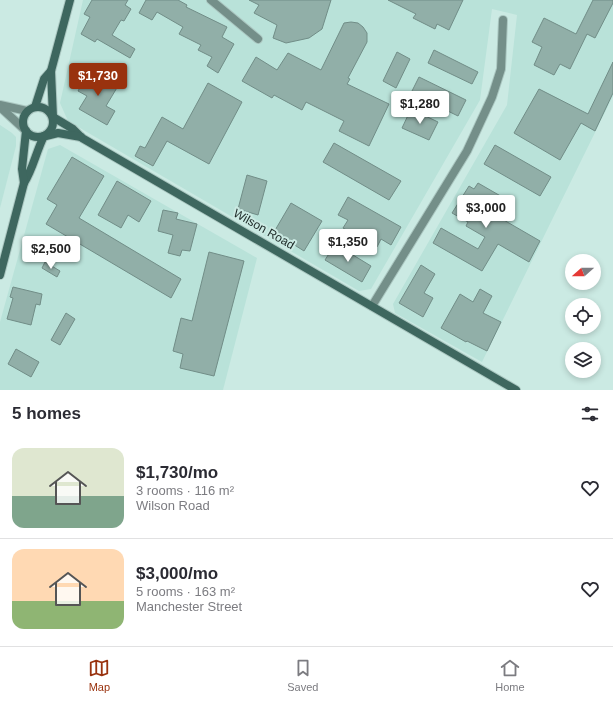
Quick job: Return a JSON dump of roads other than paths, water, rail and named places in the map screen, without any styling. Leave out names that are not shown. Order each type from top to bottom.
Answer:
[{"type":"street","points":[[0,275],[24,183],[31,172],[37,150],[53,126],[51,71],[70,0]]},
{"type":"street","points":[[211,0],[258,39]]},
{"type":"street","points":[[372,306],[467,151],[492,97],[500,69],[503,20]]},
{"type":"street","points":[[35,107],[44,79],[51,71]]},
{"type":"street","points":[[0,106],[27,111],[35,107],[44,107],[48,109],[53,117]]},
{"type":"street","points":[[0,106],[34,137],[45,136]]},
{"type":"street","points":[[24,183],[22,170],[25,130],[23,120],[27,111]]},
{"type":"street","name":"Wilson Road","points":[[53,117],[73,129],[82,138],[516,390]]},
{"type":"street","name":"Wilson Road","points":[[45,136],[58,133],[82,138]]}]
